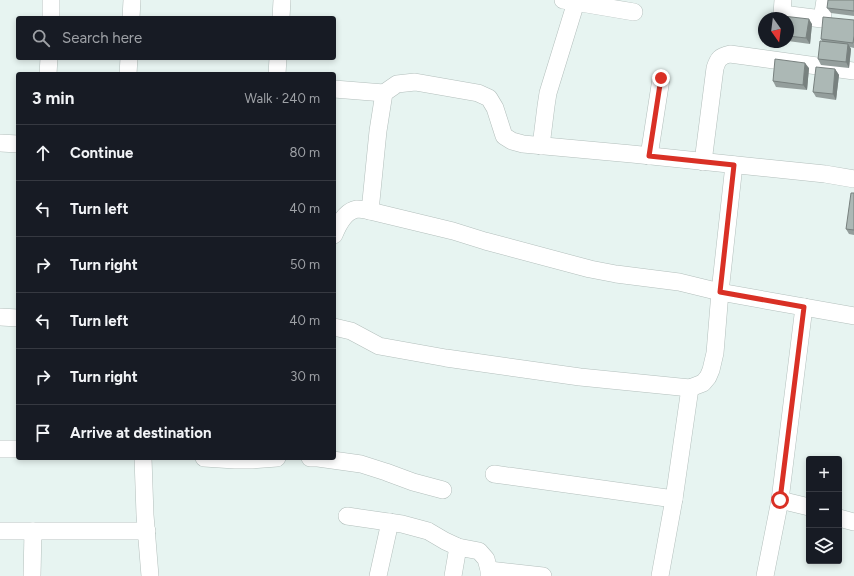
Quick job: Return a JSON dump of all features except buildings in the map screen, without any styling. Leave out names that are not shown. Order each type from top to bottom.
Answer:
[{"type":"street","points":[[51,0],[51,16]]},
{"type":"street","points":[[131,16],[132,0]]},
{"type":"street","points":[[280,16],[282,0]]},
{"type":"street","points":[[783,0],[782,14],[822,19],[825,0]]},
{"type":"street","points":[[541,146],[548,93],[570,1],[634,12]]},
{"type":"street","points":[[703,162],[715,68],[718,61],[723,56],[730,54],[854,71]]},
{"type":"street","points":[[48,60],[48,72]]},
{"type":"street","points":[[277,72],[278,60]]},
{"type":"street","points":[[649,156],[661,78]]},
{"type":"street","points":[[336,89],[384,93],[397,84],[416,82],[478,93],[489,98],[495,108],[504,136],[512,141],[523,144],[825,174],[853,174]]},
{"type":"street","points":[[370,211],[378,131],[384,93]]},
{"type":"street","points":[[0,142],[16,144]]},
{"type":"street","points":[[336,327],[351,331],[379,346],[446,358],[580,377],[690,388],[703,383],[711,370],[715,353],[734,165]]},
{"type":"street","points":[[336,231],[343,218],[350,212],[357,209],[370,211],[453,231],[590,269],[679,282],[720,292],[854,316]]},
{"type":"street","points":[[765,576],[780,500],[804,307]]},
{"type":"street","points":[[0,317],[16,318]]},
{"type":"street","points":[[660,576],[674,499],[690,388]]},
{"type":"street","points":[[0,448],[16,449]]},
{"type":"street","points":[[143,460],[150,576]]},
{"type":"street","points":[[235,460],[252,460]]},
{"type":"street","points":[[333,460],[362,464],[413,482],[444,490]]},
{"type":"street","points":[[494,474],[674,499]]},
{"type":"street","points":[[780,500],[806,506]]},
{"type":"street","points":[[347,516],[416,527],[428,531],[445,542],[479,551],[486,559],[489,573],[543,576]]},
{"type":"street","points":[[842,519],[854,522]]},
{"type":"street","points":[[378,576],[390,522]]},
{"type":"street","points":[[0,531],[147,531]]},
{"type":"street","points":[[32,576],[33,531]]},
{"type":"street","points":[[453,576],[458,546]]},
{"type":"route","points":[[661,78],[649,156],[734,165],[720,292],[804,307],[780,500]]}]
